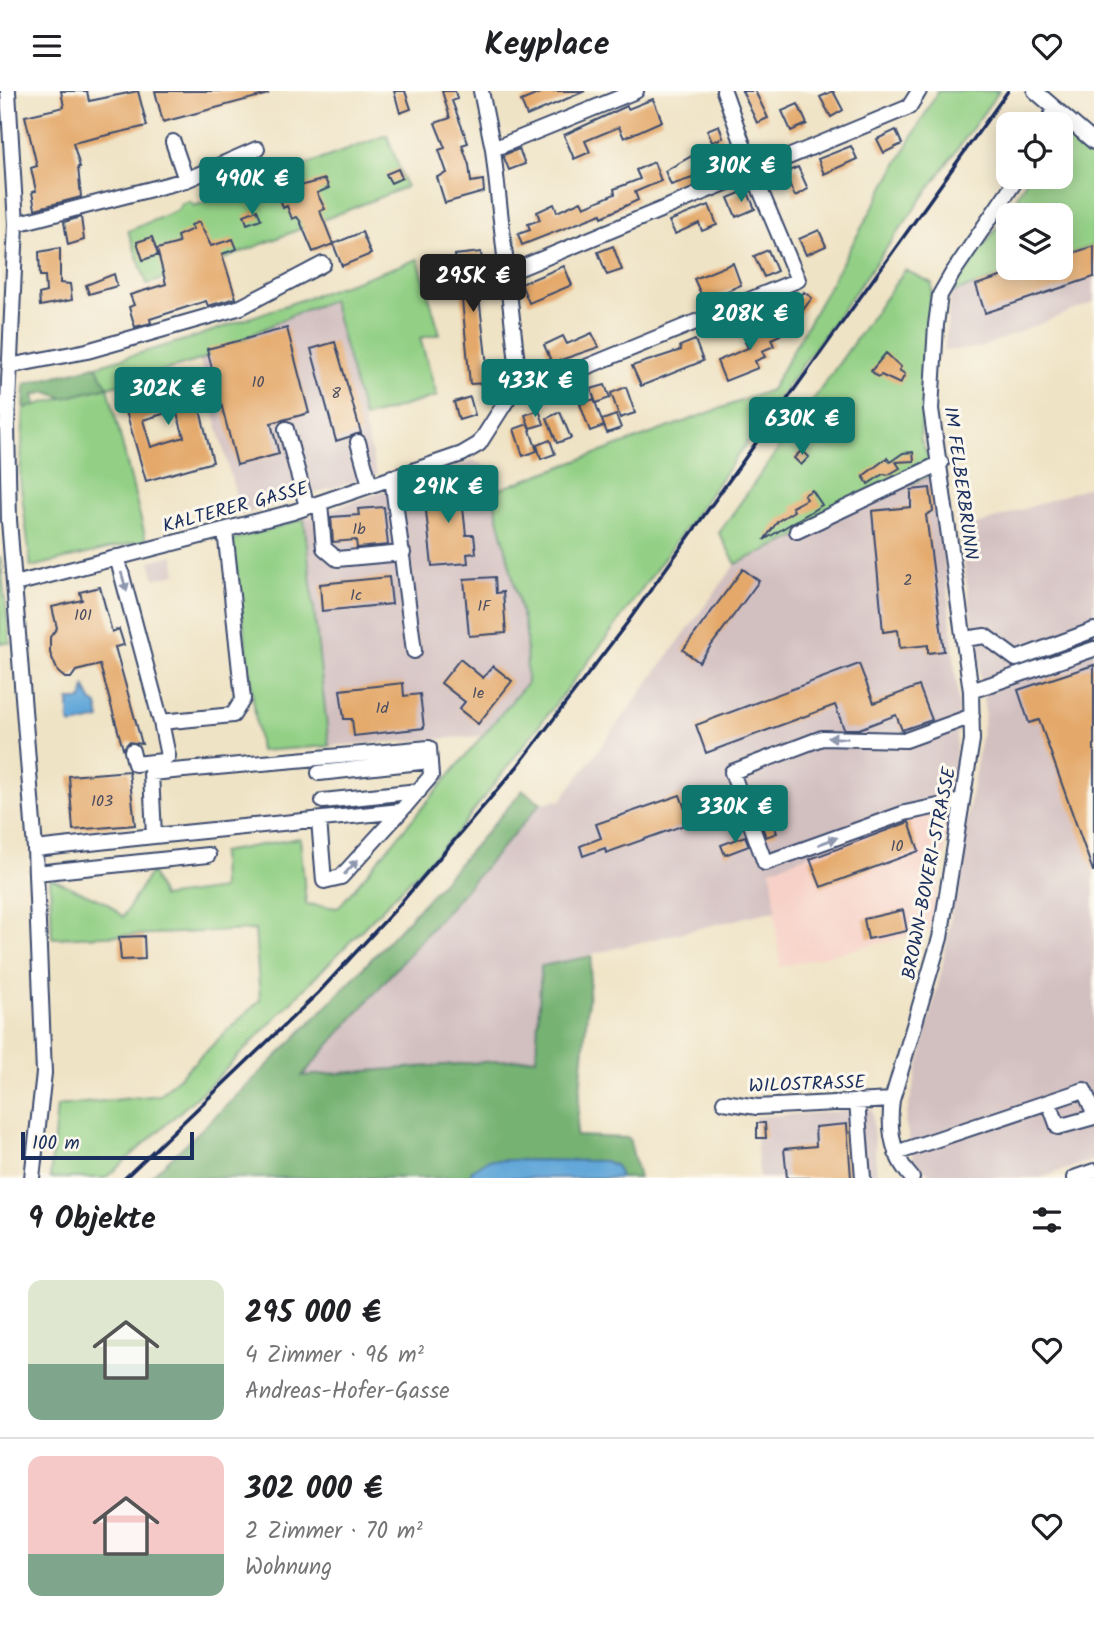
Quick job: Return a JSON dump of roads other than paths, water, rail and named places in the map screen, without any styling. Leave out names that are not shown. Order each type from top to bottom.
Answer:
[{"type":"street","points":[[8,91],[16,224],[7,439],[35,849],[44,1073],[32,1178]]},
{"type":"street","points":[[481,91],[494,149],[519,381],[547,383],[798,280],[753,173],[723,91]]},
{"type":"street","points":[[494,149],[636,91]]},
{"type":"street","points":[[508,273],[909,107],[919,91]]},
{"type":"street","points":[[1035,91],[1055,110],[1088,129],[1094,142]]},
{"type":"street","points":[[173,142],[186,180]]},
{"type":"street","points":[[16,224],[186,180],[257,149]]},
{"type":"street","name":"IM FELBERBRUNN","points":[[971,691],[941,463],[931,409],[940,295],[1010,189]]},
{"type":"street","points":[[9,366],[171,333],[241,307],[323,264]]},
{"type":"street","name":"KALTERER GASSE","points":[[15,584],[117,557],[155,541],[225,530],[314,505],[462,454],[479,444],[519,381]]},
{"type":"street","points":[[286,429],[314,505],[324,548],[337,559],[403,553]]},
{"type":"street","points":[[358,442],[370,485]]},
{"type":"street","points":[[797,531],[941,463]]},
{"type":"street","points":[[393,477],[414,651]]},
{"type":"street","points":[[161,722],[233,715],[243,699],[225,530]]},
{"type":"street","points":[[117,557],[168,756],[163,761],[135,764],[132,751]]},
{"type":"street","points":[[964,639],[985,636],[1016,659],[1094,630]]},
{"type":"street","points":[[971,691],[1094,649]]},
{"type":"street","name":"BROWN-BOVERI-STRASSE","points":[[912,1178],[896,1153],[889,1120],[892,1100],[937,950],[972,740],[971,691]]},
{"type":"street","points":[[962,801],[905,813],[765,863],[732,772],[822,738],[906,740],[972,716]]},
{"type":"street","points":[[155,836],[150,773],[429,748],[431,776],[341,877],[324,881],[319,820]]},
{"type":"street","points":[[319,773],[430,761]]},
{"type":"street","points":[[323,801],[419,791]]},
{"type":"street","points":[[35,849],[401,811]]},
{"type":"street","points":[[36,873],[208,855]]},
{"type":"street","points":[[896,1153],[1084,1090],[1094,1115],[1058,1128],[1049,1102]]},
{"type":"street","name":"WILOSTRASSE","points":[[724,1102],[757,1107],[892,1100]]},
{"type":"street","points":[[858,1101],[863,1178]]},
{"type":"street","points":[[1074,1178],[1094,1171]]},
{"type":"water","points":[[85,687],[91,701],[97,705],[100,719],[72,725],[69,722],[69,700],[82,700]]},
{"type":"water","points":[[488,1160],[605,1161],[616,1166],[620,1178],[470,1178],[472,1170]]},
{"type":"railway","points":[[125,1178],[318,993],[394,911],[517,767],[627,623],[1008,91]]}]
